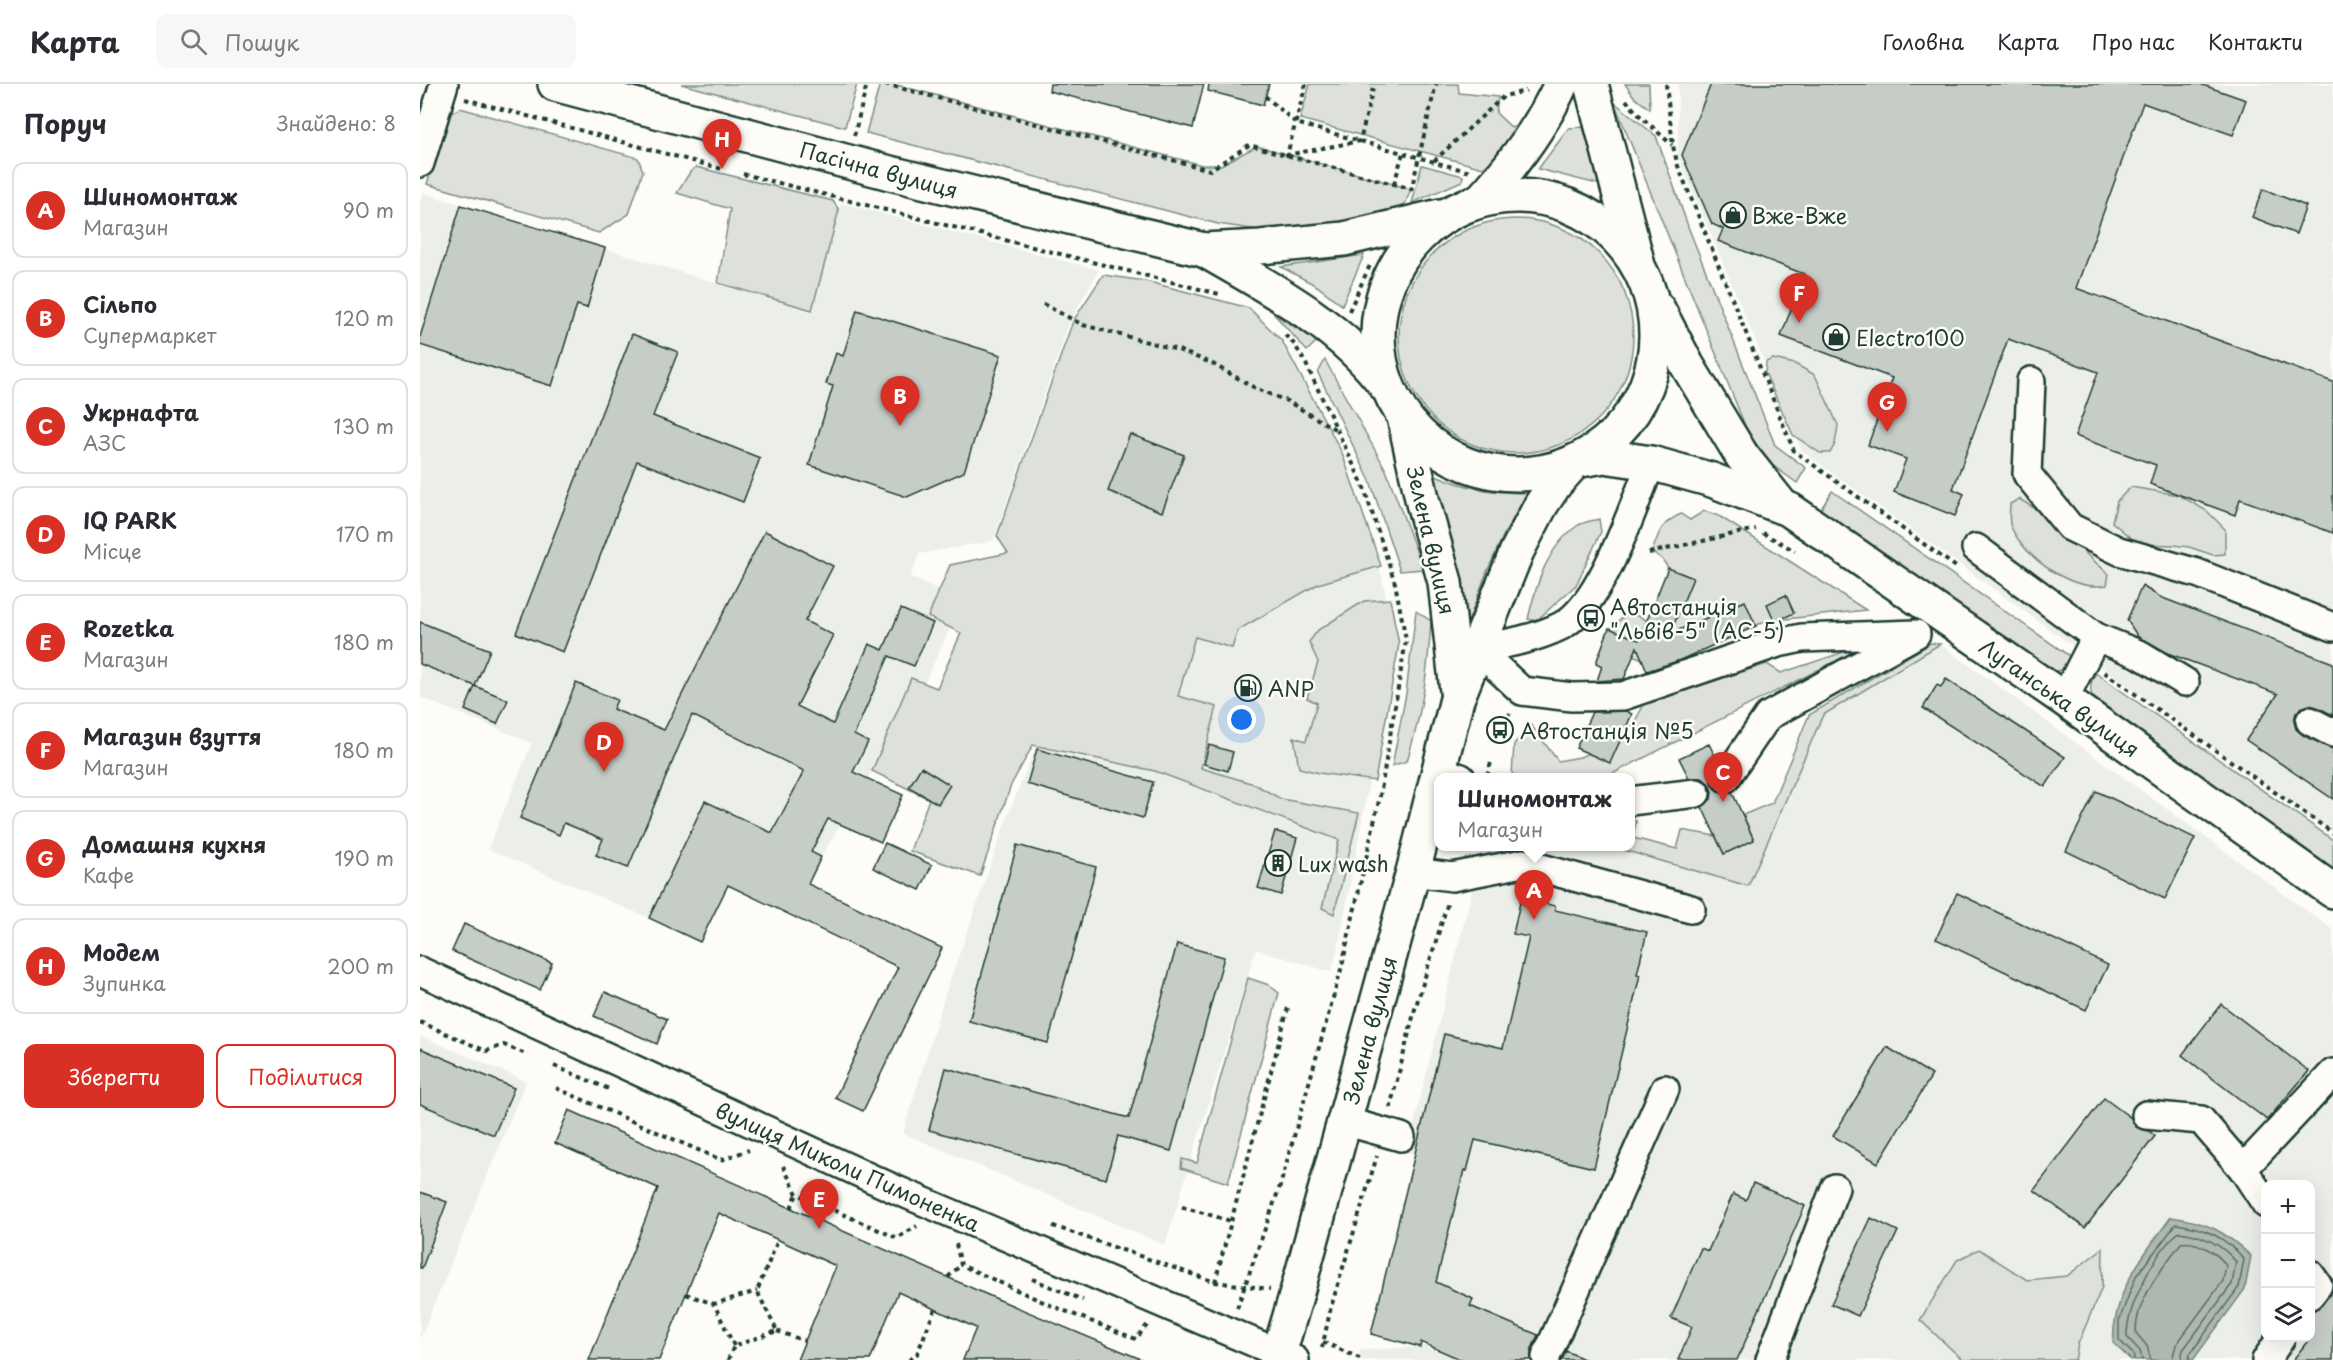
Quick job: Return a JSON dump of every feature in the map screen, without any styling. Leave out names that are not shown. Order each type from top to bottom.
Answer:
[{"type":"main road","name":"Пасічна вулиця","points":[[555,84],[923,181],[1204,250],[1261,283],[1319,322],[1373,368],[1396,404],[1435,447],[1453,458],[1485,470],[1532,474],[1576,463]]},
{"type":"main road","points":[[1591,84],[1638,266]]},
{"type":"main road","points":[[1481,200],[1526,146],[1550,109],[1545,87]]},
{"type":"main road","points":[[1440,216],[1481,200],[1500,196],[1532,197],[1573,210],[1606,231],[1638,266]]},
{"type":"main road","name":"Пасічна вулиця","points":[[1204,250],[1344,239],[1440,216]]},
{"type":"main road","name":"Зелена вулиця","points":[[1440,216],[1406,249],[1394,269],[1385,291],[1378,337],[1381,360],[1396,404],[1445,582],[1453,638],[1457,699],[1450,773]]},
{"type":"main road","name":"Луганська вулиця","points":[[1638,266],[1687,365],[1742,456],[1784,507]]},
{"type":"main road","points":[[1576,463],[1606,444],[1624,427],[1647,388],[1654,361],[1657,335],[1653,299]]},
{"type":"main road","name":"Луганська вулиця","points":[[1576,463],[1604,456],[1651,463],[1712,480],[1784,507],[2064,699],[2333,891]]},
{"type":"main road","name":"Зелена вулиця","points":[[1457,699],[1517,551],[1541,505],[1555,484],[1576,463]]},
{"type":"main road","name":"Зелена вулиця","points":[[1283,1358],[1344,1121],[1413,872],[1434,816]]},
{"type":"street","points":[[420,163],[442,88]]},
{"type":"street","points":[[2031,381],[2027,474],[2070,527],[2119,551],[2197,573],[2333,627]]},
{"type":"street","points":[[1477,649],[1528,639],[1562,625],[1583,609],[1600,583],[1651,463]]},
{"type":"street","points":[[1976,548],[2096,636],[2141,655],[2185,682]]},
{"type":"street","points":[[1725,778],[1768,716],[1945,617]]},
{"type":"street","points":[[1477,649],[1522,691],[1572,697],[1623,696],[1778,642],[1802,638],[1916,634]]},
{"type":"street","points":[[2064,699],[2096,636]]},
{"type":"street","points":[[1635,800],[1696,793]]},
{"type":"street","points":[[1413,872],[1456,876],[1523,863],[1691,909]]},
{"type":"street","name":"вулиця Миколи Пимоненка","points":[[420,971],[899,1191],[1283,1358]]},
{"type":"street","points":[[2243,1169],[2333,1073]]},
{"type":"street","points":[[1546,1357],[1665,1089]]},
{"type":"street","points":[[2146,1115],[2201,1120],[2243,1169],[2261,1198]]},
{"type":"street","points":[[1344,1121],[1393,1135]]},
{"type":"street","points":[[1770,1360],[1834,1188]]},
{"type":"street","points":[[2266,1360],[2278,1342]]},
{"type":"path","points":[[851,146],[867,84]]},
{"type":"path","points":[[885,84],[1210,170],[1249,145],[1412,189],[1436,84]]},
{"type":"path","points":[[1287,155],[1306,84]]},
{"type":"path","points":[[1360,141],[1374,84]]},
{"type":"path","points":[[1666,84],[1673,146],[1678,166],[1794,451],[1818,469]]},
{"type":"path","points":[[1433,162],[1504,96],[1545,87]]},
{"type":"path","points":[[442,88],[722,169]]},
{"type":"path","points":[[1265,96],[1296,123],[1420,157]]},
{"type":"path","points":[[1625,98],[1637,113],[1673,146]]},
{"type":"path","points":[[1287,155],[1360,141]]},
{"type":"path","points":[[1394,184],[1403,153]]},
{"type":"path","points":[[743,174],[1223,295]]},
{"type":"path","points":[[1345,320],[1374,255]]},
{"type":"path","points":[[1043,304],[1083,325],[1178,350],[1217,366],[1257,389],[1287,401],[1338,432]]},
{"type":"path","points":[[1235,1312],[1280,1186],[1342,966],[1380,796],[1406,640],[1395,583],[1363,485],[1306,364],[1295,345],[1280,329]]},
{"type":"path","points":[[1649,553],[1755,528],[1773,538]]},
{"type":"path","points":[[1488,773],[1492,759]]},
{"type":"path","points":[[1322,1348],[1331,1307],[1393,1135],[1415,1009],[1456,876]]},
{"type":"path","points":[[1215,1282],[1289,1004]]},
{"type":"path","points":[[420,1022],[486,1052],[504,1046],[528,1055]]},
{"type":"path","points":[[556,1088],[721,1160],[749,1150],[758,1154]]},
{"type":"path","points":[[774,1161],[782,1165],[797,1194],[897,1238],[917,1226],[927,1230]]},
{"type":"path","points":[[791,1208],[797,1194]]},
{"type":"path","points":[[1182,1207],[1231,1221]]},
{"type":"path","points":[[1049,1225],[1215,1282],[1273,1290]]},
{"type":"path","points":[[777,1331],[757,1291],[778,1240]]},
{"type":"path","points":[[948,1240],[958,1244],[961,1265]]},
{"type":"path","points":[[948,1277],[961,1265]]},
{"type":"path","points":[[961,1265],[1050,1305],[1136,1339],[1152,1317]]},
{"type":"path","points":[[686,1294],[714,1304],[757,1291]]},
{"type":"path","points":[[714,1304],[734,1346]]},
{"type":"path","points":[[909,1360],[917,1354],[935,1309]]},
{"type":"path","points":[[728,1360],[734,1346],[777,1331],[805,1341]]},
{"type":"path","points":[[1323,1342],[1364,1360]]},
{"type":"shaded area","points":[[681,84],[857,84],[845,127]]},
{"type":"shaded area","points":[[880,84],[893,84],[1202,165],[1221,165],[1257,146],[1411,189],[1402,212],[1369,221],[1265,231],[1218,224],[866,133]]},
{"type":"shaded area","points":[[1310,84],[1458,84],[1459,93],[1498,97],[1496,113],[1512,128],[1529,116],[1522,137],[1483,168],[1300,119]]},
{"type":"shaded area","points":[[1625,84],[1649,84],[1650,109],[1635,98]]},
{"type":"shaded area","points":[[1678,84],[2333,84],[2333,833],[1802,451],[1678,156]]},
{"type":"shaded area","points":[[1614,102],[1656,136],[1689,229],[1775,445],[1806,468],[1797,483],[1772,465],[1748,433]]},
{"type":"shaded area","points":[[460,108],[638,158],[643,171],[629,214],[599,233],[427,184],[449,114]]},
{"type":"shaded area","points":[[1583,127],[1601,185],[1538,169],[1569,128]]},
{"type":"shaded area","points":[[1422,165],[1463,176],[1462,181],[1412,203]]},
{"type":"shaded area","points":[[696,167],[833,201],[839,210],[812,310],[718,283],[730,209],[677,193],[690,172]]},
{"type":"shaded area","points":[[423,193],[811,312],[841,203],[1099,270],[1070,321],[993,541],[919,554],[910,577],[963,600],[925,682],[821,857],[705,801],[649,918],[488,849],[532,743],[420,697],[420,201]]},
{"type":"shaded area","points":[[1504,219],[1528,219],[1571,232],[1599,253],[1620,281],[1631,313],[1633,336],[1631,359],[1620,391],[1599,419],[1571,440],[1550,448],[1528,453],[1504,453],[1461,440],[1442,427],[1425,410],[1412,391],[1404,370],[1399,348],[1399,324],[1412,281],[1425,262],[1442,245],[1461,232],[1482,224]]},
{"type":"shaded area","points":[[1364,255],[1342,305],[1317,286],[1281,267]]},
{"type":"shaded area","points":[[1103,275],[1145,281],[1249,308],[1282,341],[1342,453],[1381,566],[1318,584],[1238,630],[1232,648],[1195,637],[1178,696],[1217,707],[1201,768],[1254,784],[1281,799],[1359,813],[1334,914],[1322,908],[1339,840],[1155,771],[1033,745],[1011,785],[980,876],[910,851],[929,799],[872,771],[911,678],[937,688],[961,633],[928,617],[950,565],[1008,553],[997,536],[1073,321]]},
{"type":"shaded area","points":[[1274,314],[1317,341],[1307,351]]},
{"type":"shaded area","points":[[1773,359],[1795,364],[1815,375],[1838,425],[1835,444],[1830,453],[1820,453],[1793,435],[1765,373],[1766,362]]},
{"type":"shaded area","points":[[1325,360],[1386,470],[1423,569],[1400,571],[1370,481],[1318,373]]},
{"type":"shaded area","points":[[1433,474],[1480,489],[1529,493],[1504,534],[1467,625],[1460,571]]},
{"type":"shaded area","points":[[2131,487],[2179,495],[2207,511],[2225,529],[2225,554],[2213,555],[2189,547],[2173,545],[2138,544],[2112,522],[2117,501]]},
{"type":"shaded area","points":[[1832,491],[2075,660],[2064,669],[2049,671],[1819,512]]},
{"type":"shaded area","points":[[2019,499],[2055,524],[2109,574],[2107,585],[2093,586],[2064,578],[2038,561],[2018,539],[2011,527],[2010,504]]},
{"type":"shaded area","points":[[1704,511],[1719,516],[1866,610],[1769,621],[1694,644],[1685,628],[1672,632],[1666,646],[1650,662],[1625,652],[1609,630],[1625,615],[1639,616],[1657,626],[1671,598],[1684,599],[1693,578],[1668,568],[1662,559],[1652,552],[1659,534],[1669,521],[1681,514],[1690,520]]},
{"type":"shaded area","points":[[1599,519],[1601,532],[1576,585],[1536,621],[1528,619],[1539,580],[1550,556],[1577,526]]},
{"type":"shaded area","points":[[1327,553],[1379,564],[1395,643],[1338,949],[1331,972],[1256,949],[1165,1245],[903,1133],[945,995],[1007,818],[1041,733],[1190,636]]},
{"type":"shaded area","points":[[1390,599],[1399,644],[1375,781],[1299,768],[1294,737],[1306,741],[1317,703],[1307,698],[1318,662],[1309,642],[1318,630],[1364,601]]},
{"type":"shaded area","points":[[1416,611],[1431,621],[1424,692],[1407,761],[1392,766],[1406,694]]},
{"type":"shaded area","points":[[1931,643],[1940,644],[1823,715],[1748,886],[1627,851],[1635,851],[1635,838],[1677,849],[1682,830],[1715,836],[1724,854],[1754,840],[1743,815],[1772,803],[1809,715]]},
{"type":"shaded area","points":[[1940,644],[2333,930],[2333,1360],[1357,1360],[1361,1350],[1420,1347],[1462,1179],[1407,1151],[1482,851],[1627,851],[1748,886],[1823,715]]},
{"type":"shaded area","points":[[1853,649],[1848,655],[1614,773],[1512,773],[1514,744],[1531,725],[1558,761],[1580,757],[1626,737],[1645,703],[1767,664],[1781,673]]},
{"type":"shaded area","points":[[2096,673],[2333,840],[2333,871],[2095,705],[2091,689]]},
{"type":"shaded area","points":[[1248,978],[1269,985],[1279,993],[1228,1183],[1181,1168],[1182,1159],[1197,1163]]},
{"type":"shaded area","points":[[420,1036],[526,1081],[420,1339]]},
{"type":"shaded area","points":[[2103,1248],[2102,1287],[2078,1344],[2075,1360],[1963,1360],[1920,1320],[1957,1260],[1979,1249],[2027,1280],[2067,1276]]},
{"type":"water","points":[[2171,1217],[2215,1229],[2251,1256],[2245,1289],[2193,1360],[2131,1360],[2113,1343],[2118,1306],[2131,1276]]},
{"type":"building","points":[[1050,84],[1204,84],[1193,128],[1049,91]]},
{"type":"building","points":[[1209,84],[1269,84],[1263,105],[1208,91]]},
{"type":"building","points":[[1711,84],[2200,84],[2246,100],[2233,135],[2143,103],[2076,288],[2333,382],[2333,533],[2240,499],[2235,515],[2150,484],[2156,465],[2075,436],[2098,372],[2008,339],[1953,489],[1964,494],[1955,516],[1894,492],[1906,459],[1868,445],[1892,378],[1781,336],[1804,274],[1718,241],[1723,229],[1712,224],[1682,155]]},
{"type":"building","points":[[2263,189],[2306,206],[2296,234],[2252,217]]},
{"type":"building","points":[[461,205],[605,248],[587,308],[577,305],[552,386],[420,345],[420,337]]},
{"type":"building","points":[[857,310],[1001,355],[964,472],[907,497],[809,465],[833,386],[826,384],[836,353],[843,356]]},
{"type":"building","points":[[632,334],[678,352],[653,416],[760,458],[743,502],[637,461],[563,652],[516,633]]},
{"type":"building","points":[[1130,434],[1184,455],[1162,512],[1108,491]]},
{"type":"building","points":[[765,531],[833,566],[805,621],[833,635],[797,706],[833,724],[869,644],[883,650],[901,609],[933,623],[914,666],[889,656],[854,735],[868,742],[853,772],[903,795],[881,842],[828,819],[811,852],[821,857],[808,884],[942,948],[863,1111],[835,1098],[898,967],[728,885],[700,942],[649,918],[705,801],[772,833],[804,771],[692,715],[628,868],[596,855],[603,839],[564,823],[559,835],[520,818],[576,683],[617,700],[613,709],[664,730]]},
{"type":"building","points":[[1668,568],[1693,578],[1670,634],[1745,601],[1756,626],[1678,661],[1647,671],[1637,647],[1624,679],[1597,681],[1602,666],[1596,663],[1609,628],[1639,640]]},
{"type":"building","points":[[2142,586],[2160,597],[2333,663],[2333,715],[2309,705],[2296,713],[2294,721],[2296,729],[2303,735],[2333,749],[2333,799],[2246,740],[2278,694],[2170,654],[2138,637],[2127,620]]},
{"type":"building","points":[[1786,595],[1794,613],[1775,622],[1767,604]]},
{"type":"building","points":[[420,622],[490,650],[475,686],[420,664]]},
{"type":"building","points":[[1946,679],[2065,757],[2045,787],[1923,708],[1937,685],[1941,687]]},
{"type":"building","points":[[475,686],[508,700],[497,724],[465,710]]},
{"type":"building","points":[[1626,711],[1632,714],[1610,763],[1576,748],[1592,712]]},
{"type":"building","points":[[1709,744],[1718,762],[1710,776],[1712,784],[1718,791],[1725,794],[1732,792],[1754,840],[1724,854],[1702,807],[1711,799],[1712,792],[1709,784],[1702,778],[1689,778],[1679,758]]},
{"type":"building","points":[[1209,745],[1233,752],[1228,771],[1204,764]]},
{"type":"building","points":[[1037,749],[1153,782],[1143,818],[1027,784]]},
{"type":"building","points":[[921,767],[950,785],[938,804],[909,787]]},
{"type":"building","points":[[2096,791],[2195,838],[2165,899],[2066,851]]},
{"type":"building","name":"Lux wash","points":[[1275,831],[1297,838],[1281,895],[1258,888]]},
{"type":"building","points":[[885,843],[932,865],[920,890],[873,868]]},
{"type":"building","points":[[1017,845],[1096,867],[1048,1043],[969,1021]]},
{"type":"building","points":[[1957,893],[2108,965],[2086,1010],[1936,939]]},
{"type":"building","points":[[1521,898],[1555,906],[1555,910],[1647,932],[1637,974],[1640,975],[1594,1168],[1475,1140],[1467,1171],[1464,1170],[1436,1282],[1473,1299],[1470,1306],[1538,1335],[1531,1351],[1531,1360],[1462,1360],[1421,1342],[1420,1347],[1371,1334],[1444,1034],[1503,1048],[1529,937],[1513,934]]},
{"type":"building","points":[[464,924],[552,963],[540,990],[452,951]]},
{"type":"building","points":[[1177,944],[1224,957],[1171,1151],[1118,1136],[1106,1179],[929,1130],[946,1068],[1129,1118]]},
{"type":"building","points":[[605,992],[667,1019],[657,1044],[594,1016]]},
{"type":"building","points":[[2221,1004],[2309,1071],[2267,1120],[2182,1055]]},
{"type":"building","points":[[1887,1047],[1932,1075],[1878,1163],[1833,1136]]},
{"type":"building","points":[[420,1048],[514,1088],[494,1135],[420,1104]]},
{"type":"building","points":[[2104,1098],[2131,1118],[2136,1127],[2149,1131],[2155,1136],[2085,1228],[2034,1190]]},
{"type":"building","points":[[569,1110],[990,1296],[1143,1360],[963,1360],[976,1328],[898,1292],[870,1360],[797,1360],[836,1266],[719,1213],[659,1360],[589,1360],[658,1188],[555,1143]]},
{"type":"building","points":[[1753,1183],[1805,1206],[1737,1360],[1678,1360],[1692,1327],[1671,1318],[1701,1248],[1708,1251],[1733,1194],[1746,1200]]},
{"type":"building","points":[[420,1192],[447,1202],[422,1268],[420,1268]]},
{"type":"building","points":[[1871,1218],[1898,1231],[1858,1316],[1831,1304]]},
{"type":"building","points":[[2333,1288],[2333,1360],[2293,1360],[2307,1342],[2315,1342],[2315,1310],[2322,1305]]},
{"type":"building","points":[[1566,1351],[1586,1360],[1562,1360]]},
{"type":"place","name":"Модем","points":[[722,169]]},
{"type":"place","name":"Вже-Вже","points":[[1733,215]]},
{"type":"place","name":"Магазин взуття","points":[[1799,323]]},
{"type":"place","name":"Electro100","points":[[1836,337]]},
{"type":"place","name":"Сільпо","points":[[900,426]]},
{"type":"place","name":"Домашня кухня","points":[[1887,432]]},
{"type":"place","name":"Автостанція \"Львів-5\" (АС-5)","points":[[1591,618]]},
{"type":"place","name":"ANP","points":[[1248,688]]},
{"type":"place","name":"Автостанція №5","points":[[1500,730]]},
{"type":"place","name":"IQ PARK","points":[[604,772]]},
{"type":"place","name":"Укрнафта","points":[[1723,802]]},
{"type":"place","name":"Lux wash","points":[[1278,863]]},
{"type":"place","name":"Шиномонтаж","points":[[1534,920]]},
{"type":"place","name":"Rozetka","points":[[819,1229]]}]
